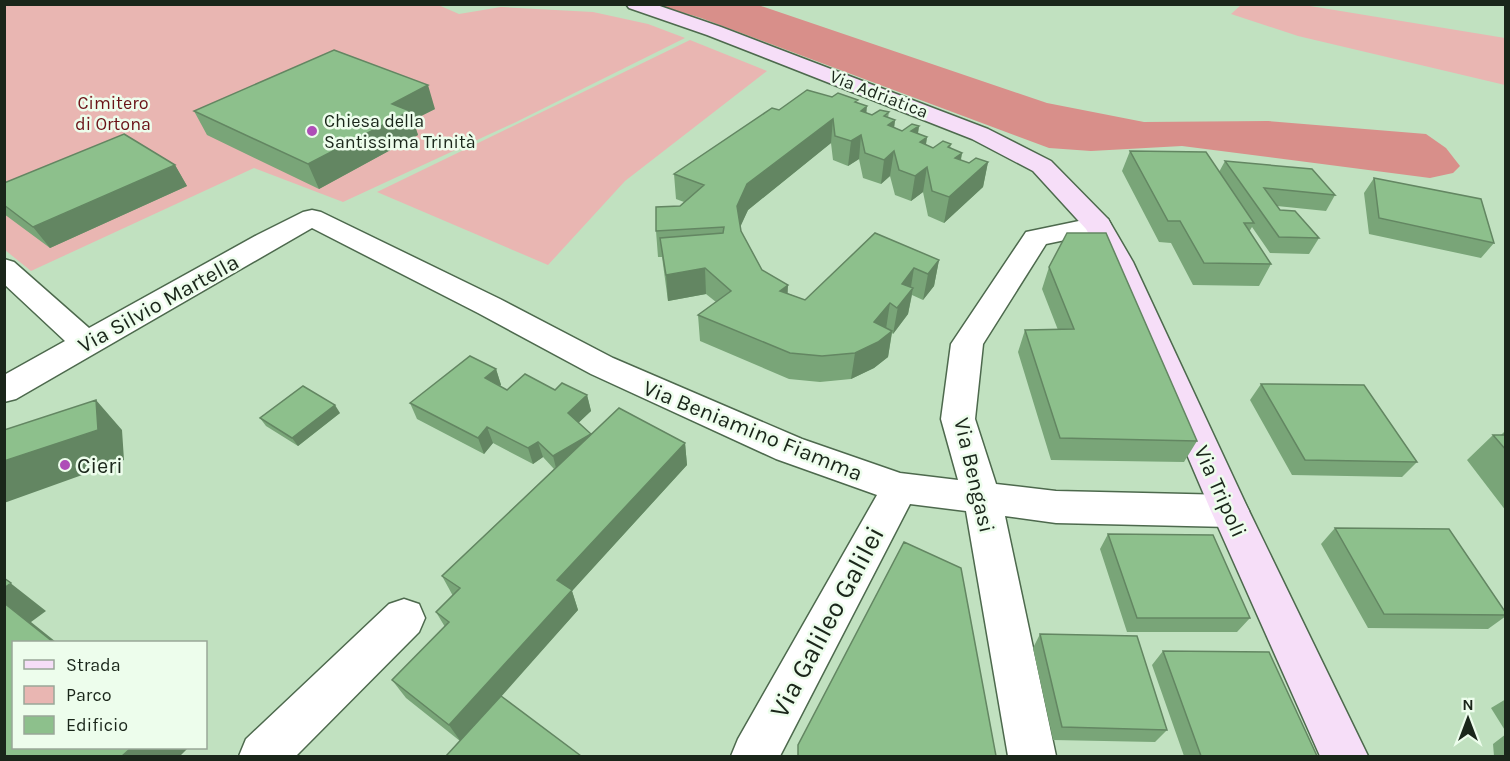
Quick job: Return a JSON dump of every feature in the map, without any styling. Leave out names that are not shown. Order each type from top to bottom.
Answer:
[{"type":"main road","name":"Via Adriatica","points":[[635,4],[714,31],[980,134],[1042,166],[1098,225]]},
{"type":"main road","name":"Via Tripoli","points":[[1098,225],[1119,262],[1230,511],[1344,756]]},
{"type":"street","name":"Via Silvio Martella","points":[[4,390],[312,218]]},
{"type":"street","name":"Via Beniamino Fiamma","points":[[312,218],[489,306],[602,366],[789,449],[900,488],[1056,507],[1230,511]]},
{"type":"street","name":"Via Bengasi","points":[[1032,756],[982,498],[958,419],[968,344],[1036,238],[1098,225]]},
{"type":"street","points":[[4,268],[86,343]]},
{"type":"street","name":"Via Galileo Galilei","points":[[754,756],[900,488]]},
{"type":"street","points":[[263,756],[404,618]]},
{"type":"green space","name":"Cimitero di Ortona","points":[[436,4],[459,14],[501,7],[593,12],[648,24],[685,38],[514,123],[343,202],[254,168],[31,271],[5,250],[4,5]]},
{"type":"green space","points":[[1241,5],[1304,5],[1505,38],[1505,85],[1298,36],[1231,14]]},
{"type":"green space","points":[[690,40],[767,71],[625,181],[548,265],[377,192]]},
{"type":"shaded area","points":[[658,5],[758,5],[1047,103],[1144,122],[1268,121],[1426,134],[1446,148],[1460,166],[1453,173],[1430,178],[1182,146],[1091,151],[1049,148],[701,18]]},
{"type":"building","name":"Chiesa della Santissima Trinità","points":[[334,50],[428,85],[392,104],[410,111],[308,164],[194,111]]},
{"type":"building","points":[[807,90],[832,97],[838,93],[858,100],[855,102],[867,106],[861,111],[872,115],[880,110],[889,112],[884,116],[895,120],[888,125],[902,131],[912,124],[919,126],[911,131],[927,137],[920,142],[933,148],[943,141],[951,144],[948,147],[962,153],[955,158],[969,163],[976,158],[988,162],[949,197],[932,191],[927,167],[915,176],[899,170],[894,151],[884,160],[865,153],[861,135],[851,141],[835,136],[833,119],[747,184],[737,206],[741,231],[762,270],[788,285],[780,291],[805,300],[875,233],[939,260],[928,274],[914,268],[902,284],[913,288],[897,308],[890,303],[874,322],[892,331],[878,342],[855,353],[822,356],[790,353],[698,315],[731,291],[705,268],[666,275],[660,238],[723,233],[724,227],[656,231],[656,207],[680,206],[704,185],[674,174],[772,108],[779,110]]},
{"type":"building","points":[[124,134],[175,165],[33,227],[4,205],[4,183]]},
{"type":"building","points":[[1130,151],[1206,152],[1254,223],[1244,223],[1271,264],[1204,263],[1180,221],[1168,221]]},
{"type":"building","points":[[1225,161],[1312,169],[1335,195],[1264,188],[1280,210],[1295,211],[1319,238],[1279,237]]},
{"type":"building","points":[[1374,178],[1481,199],[1494,243],[1379,218]]},
{"type":"building","points":[[1067,233],[1106,233],[1197,441],[1060,438],[1025,330],[1074,329],[1049,267]]},
{"type":"building","points":[[470,356],[496,369],[485,378],[507,390],[525,374],[555,390],[562,383],[587,395],[568,413],[591,434],[553,456],[538,442],[528,448],[487,427],[478,438],[410,403]]},
{"type":"building","points":[[1261,384],[1364,385],[1417,462],[1305,460]]},
{"type":"building","points":[[303,386],[335,405],[292,438],[260,418]]},
{"type":"building","points":[[96,400],[98,430],[4,461],[4,430]]},
{"type":"building","points":[[619,408],[685,443],[557,580],[572,590],[449,725],[392,680],[449,622],[436,612],[460,588],[442,576]]},
{"type":"building","points":[[1493,435],[1506,435],[1506,450]]},
{"type":"building","points":[[1335,528],[1449,529],[1506,615],[1384,614]]},
{"type":"building","points":[[1108,534],[1213,535],[1250,618],[1137,618]]},
{"type":"building","points":[[904,542],[961,568],[996,756],[798,756],[798,745]]},
{"type":"building","points":[[4,578],[11,583],[4,588]]},
{"type":"building","points":[[4,603],[52,641],[12,641],[12,749],[130,749],[122,756],[4,756]]},
{"type":"building","points":[[1040,634],[1137,636],[1167,730],[1062,727]]},
{"type":"building","points":[[1163,651],[1269,652],[1317,756],[1201,756]]},
{"type":"building","points":[[501,696],[581,756],[446,756]]},
{"type":"place","name":"Chiesa della Santissima Trinità","points":[[312,131]]},
{"type":"place","name":"Cieri","points":[[65,465]]}]
